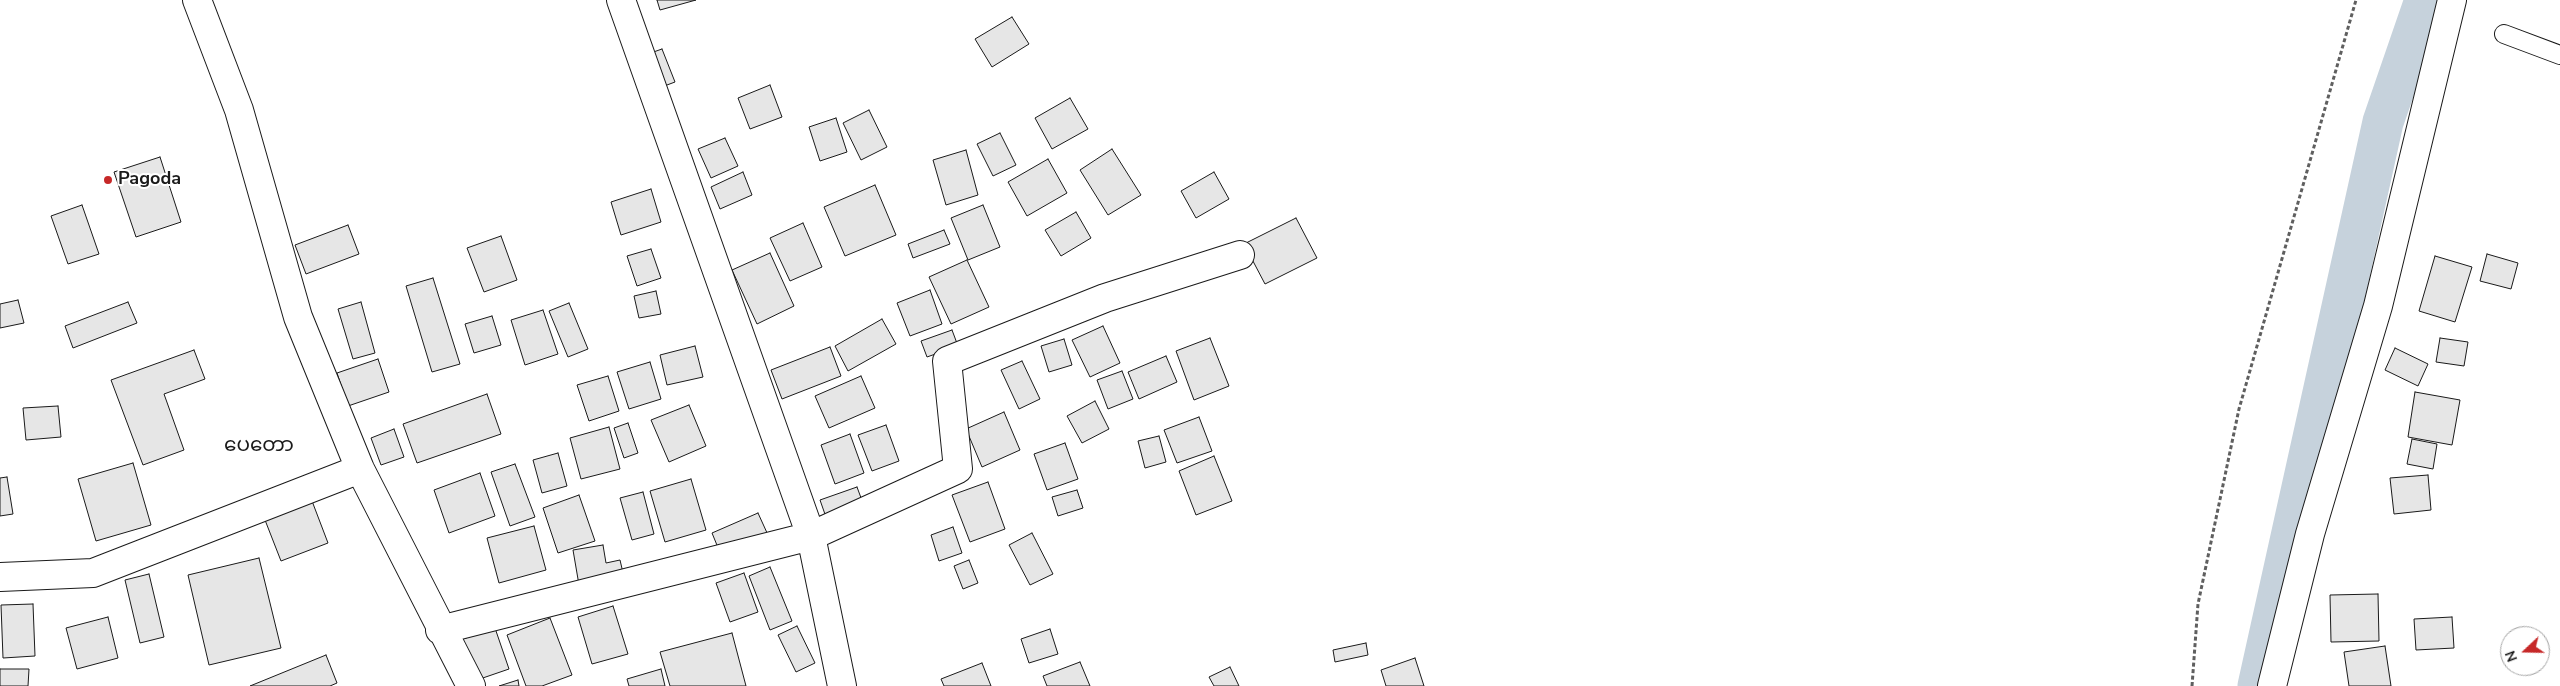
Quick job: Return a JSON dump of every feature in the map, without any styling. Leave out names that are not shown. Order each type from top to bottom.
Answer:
[{"type":"street","points":[[197,0],[239,110],[298,316],[360,469],[440,630],[471,686]]},
{"type":"street","points":[[621,0],[811,536],[842,686]]},
{"type":"street","points":[[2272,686],[2310,534],[2378,306],[2452,0]]},
{"type":"street","points":[[440,630],[811,536],[958,469],[947,361],[1105,298],[1240,256]]},
{"type":"street","points":[[0,577],[93,572],[360,469]]},
{"type":"lane","points":[[2504,34],[2560,55]]},
{"type":"path","points":[[2192,686],[2198,604],[2239,409],[2356,0]]},
{"type":"building","points":[[657,0],[696,0],[660,10]]},
{"type":"building","points":[[1012,17],[1029,44],[992,67],[975,39]]},
{"type":"building","points":[[662,49],[675,82],[659,88],[645,55]]},
{"type":"building","points":[[770,85],[782,117],[750,129],[738,98]]},
{"type":"building","points":[[1070,98],[1088,129],[1052,149],[1035,118]]},
{"type":"building","points":[[869,110],[887,147],[861,160],[843,123]]},
{"type":"building","points":[[836,118],[847,152],[820,161],[809,127]]},
{"type":"building","points":[[1000,133],[1016,165],[993,176],[977,144]]},
{"type":"building","points":[[725,138],[738,166],[711,178],[698,149]]},
{"type":"building","points":[[1112,149],[1141,195],[1108,215],[1080,170]]},
{"type":"building","points":[[966,150],[978,195],[946,205],[933,160]]},
{"type":"building","points":[[160,157],[181,222],[136,237],[114,172]]},
{"type":"building","points":[[1048,159],[1067,193],[1027,216],[1008,182]]},
{"type":"building","points":[[743,172],[752,195],[720,209],[711,187]]},
{"type":"building","points":[[1214,172],[1229,199],[1196,218],[1181,191]]},
{"type":"building","points":[[875,185],[896,235],[845,256],[824,207]]},
{"type":"building","points":[[651,189],[661,222],[621,235],[611,202]]},
{"type":"building","points":[[82,205],[99,254],[68,264],[51,216]]},
{"type":"building","points":[[983,205],[1000,247],[968,260],[951,218]]},
{"type":"building","points":[[1076,212],[1091,238],[1061,256],[1045,230]]},
{"type":"building","points":[[1296,218],[1317,258],[1265,284],[1244,244]]},
{"type":"building","points":[[803,223],[822,267],[790,281],[770,238]]},
{"type":"building","points":[[348,225],[359,254],[306,274],[295,245]]},
{"type":"building","points":[[944,230],[950,244],[913,258],[908,244]]},
{"type":"building","points":[[501,236],[517,280],[484,292],[467,248]]},
{"type":"building","points":[[651,249],[661,278],[637,286],[627,256]]},
{"type":"building","points":[[770,253],[794,306],[757,324],[732,270]]},
{"type":"building","points":[[2487,254],[2518,263],[2511,289],[2480,281]]},
{"type":"building","points":[[2435,256],[2472,267],[2455,322],[2419,311]]},
{"type":"building","points":[[967,260],[989,307],[951,324],[929,277]]},
{"type":"building","points":[[433,278],[460,364],[432,372],[406,286]]},
{"type":"building","points":[[930,290],[942,324],[910,336],[897,303]]},
{"type":"building","points":[[656,291],[661,314],[639,318],[634,296]]},
{"type":"building","points":[[18,300],[24,323],[0,328],[0,304]]},
{"type":"building","points":[[128,302],[137,323],[73,348],[65,326]]},
{"type":"building","points":[[361,302],[375,353],[353,359],[338,309]]},
{"type":"building","points":[[569,303],[588,349],[568,357],[549,311]]},
{"type":"building","points":[[543,310],[558,354],[525,365],[511,320]]},
{"type":"building","points":[[492,316],[501,345],[474,353],[465,324]]},
{"type":"building","points":[[882,319],[896,344],[848,371],[835,346]]},
{"type":"building","points":[[1103,326],[1120,363],[1090,377],[1072,340]]},
{"type":"building","points":[[952,330],[958,346],[927,357],[921,341]]},
{"type":"building","points":[[1210,338],[1229,386],[1194,400],[1176,351]]},
{"type":"building","points":[[2440,338],[2468,342],[2464,366],[2436,362]]},
{"type":"building","points":[[1064,339],[1072,365],[1049,372],[1041,346]]},
{"type":"building","points":[[695,346],[703,377],[667,385],[660,355]]},
{"type":"building","points":[[830,347],[841,376],[782,399],[771,370]]},
{"type":"building","points":[[2395,348],[2428,364],[2418,386],[2385,370]]},
{"type":"building","points":[[194,350],[205,379],[164,394],[184,450],[143,465],[111,380]]},
{"type":"building","points":[[1166,356],[1177,382],[1139,399],[1128,372]]},
{"type":"building","points":[[378,359],[389,392],[348,406],[337,373]]},
{"type":"building","points":[[1022,361],[1040,399],[1019,409],[1001,370]]},
{"type":"building","points":[[650,362],[661,399],[629,409],[617,372]]},
{"type":"building","points":[[1122,371],[1133,399],[1108,409],[1097,380]]},
{"type":"building","points":[[608,376],[619,411],[589,421],[577,385]]},
{"type":"building","points":[[861,376],[875,408],[829,428],[815,396]]},
{"type":"building","points":[[2415,392],[2460,400],[2452,445],[2408,437]]},
{"type":"building","points":[[487,394],[501,434],[417,463],[403,424]]},
{"type":"building","points":[[1095,401],[1109,429],[1082,443],[1067,416]]},
{"type":"building","points":[[689,405],[706,446],[669,462],[651,420]]},
{"type":"building","points":[[58,406],[61,437],[26,440],[23,408]]},
{"type":"building","points":[[1004,412],[1020,450],[982,467],[966,429]]},
{"type":"building","points":[[1199,417],[1212,451],[1177,463],[1164,430]]},
{"type":"building","points":[[628,423],[638,453],[624,458],[614,428]]},
{"type":"building","points":[[886,425],[899,461],[872,471],[858,435]]},
{"type":"building","points":[[609,427],[620,469],[581,479],[570,438]]},
{"type":"building","points":[[394,429],[404,457],[381,465],[371,438]]},
{"type":"building","points":[[850,434],[864,473],[835,484],[821,445]]},
{"type":"building","points":[[1159,436],[1166,462],[1145,468],[1138,441]]},
{"type":"building","points":[[2412,439],[2437,444],[2433,469],[2407,464]]},
{"type":"building","points":[[1065,443],[1078,479],[1047,490],[1034,454]]},
{"type":"building","points":[[558,453],[567,486],[542,493],[533,460]]},
{"type":"building","points":[[1214,456],[1232,501],[1196,515],[1179,471]]},
{"type":"building","points":[[133,463],[151,525],[96,541],[78,479]]},
{"type":"building","points":[[515,464],[535,517],[510,526],[491,472]]},
{"type":"building","points":[[480,473],[495,516],[449,533],[434,490]]},
{"type":"building","points":[[2428,475],[2431,510],[2394,514],[2390,478]]},
{"type":"building","points":[[7,477],[13,514],[0,516],[0,478]]},
{"type":"building","points":[[691,479],[706,530],[665,542],[650,491]]},
{"type":"building","points":[[988,482],[1005,529],[970,542],[952,495]]},
{"type":"building","points":[[857,487],[864,506],[827,520],[820,500]]},
{"type":"building","points":[[1077,490],[1083,508],[1058,516],[1052,497]]},
{"type":"building","points":[[643,492],[654,534],[632,540],[620,498]]},
{"type":"building","points":[[579,495],[595,541],[558,553],[543,508]]},
{"type":"building","points":[[312,501],[328,543],[281,561],[265,520]]},
{"type":"building","points":[[758,513],[768,535],[721,555],[712,533]]},
{"type":"building","points":[[534,526],[546,570],[499,583],[487,538]]},
{"type":"building","points":[[953,527],[962,553],[939,561],[931,535]]},
{"type":"building","points":[[1032,533],[1053,574],[1030,585],[1009,545]]},
{"type":"building","points":[[603,545],[606,563],[620,560],[624,577],[579,585],[573,550]]},
{"type":"building","points":[[259,558],[281,648],[209,665],[188,575]]},
{"type":"building","points":[[969,560],[978,583],[963,589],[954,566]]},
{"type":"building","points":[[770,567],[792,621],[770,630],[749,576]]},
{"type":"building","points":[[744,573],[758,612],[730,622],[716,583]]},
{"type":"building","points":[[149,574],[164,637],[140,643],[125,580]]},
{"type":"building","points":[[2378,594],[2379,641],[2331,642],[2330,595]]},
{"type":"building","points":[[33,604],[35,656],[3,658],[1,605]]},
{"type":"building","points":[[613,606],[628,654],[592,664],[578,617]]},
{"type":"building","points":[[108,617],[118,658],[77,669],[66,628]]},
{"type":"building","points":[[2452,617],[2454,648],[2416,650],[2414,619]]},
{"type":"building","points":[[550,618],[572,675],[542,686],[526,686],[507,635]]},
{"type":"building","points":[[797,626],[815,663],[796,672],[778,635]]},
{"type":"building","points":[[495,628],[509,669],[474,681],[460,640]]},
{"type":"building","points":[[1050,629],[1058,654],[1029,663],[1021,639]]},
{"type":"building","points":[[732,633],[746,686],[670,686],[660,652]]},
{"type":"building","points":[[1366,643],[1368,655],[1335,662],[1333,650]]},
{"type":"building","points":[[2385,646],[2391,686],[2349,686],[2344,652]]},
{"type":"building","points":[[326,655],[337,683],[330,686],[250,686]]},
{"type":"building","points":[[1415,658],[1424,686],[1386,686],[1381,670]]},
{"type":"building","points":[[1080,662],[1090,686],[1047,686],[1043,676]]},
{"type":"building","points":[[982,663],[991,686],[944,686],[941,679]]},
{"type":"building","points":[[1230,667],[1239,686],[1214,686],[1209,677]]},
{"type":"building","points":[[0,669],[29,669],[28,686],[0,686]]},
{"type":"building","points":[[661,669],[665,686],[629,686],[627,679]]},
{"type":"building","points":[[518,680],[519,686],[499,686]]},
{"type":"waterway","points":[[2258,686],[2383,122],[2425,0]]},
{"type":"place","name":"Pagoda","points":[[108,180]]},
{"type":"district","name":"ပေတော","points":[[259,446]]}]
